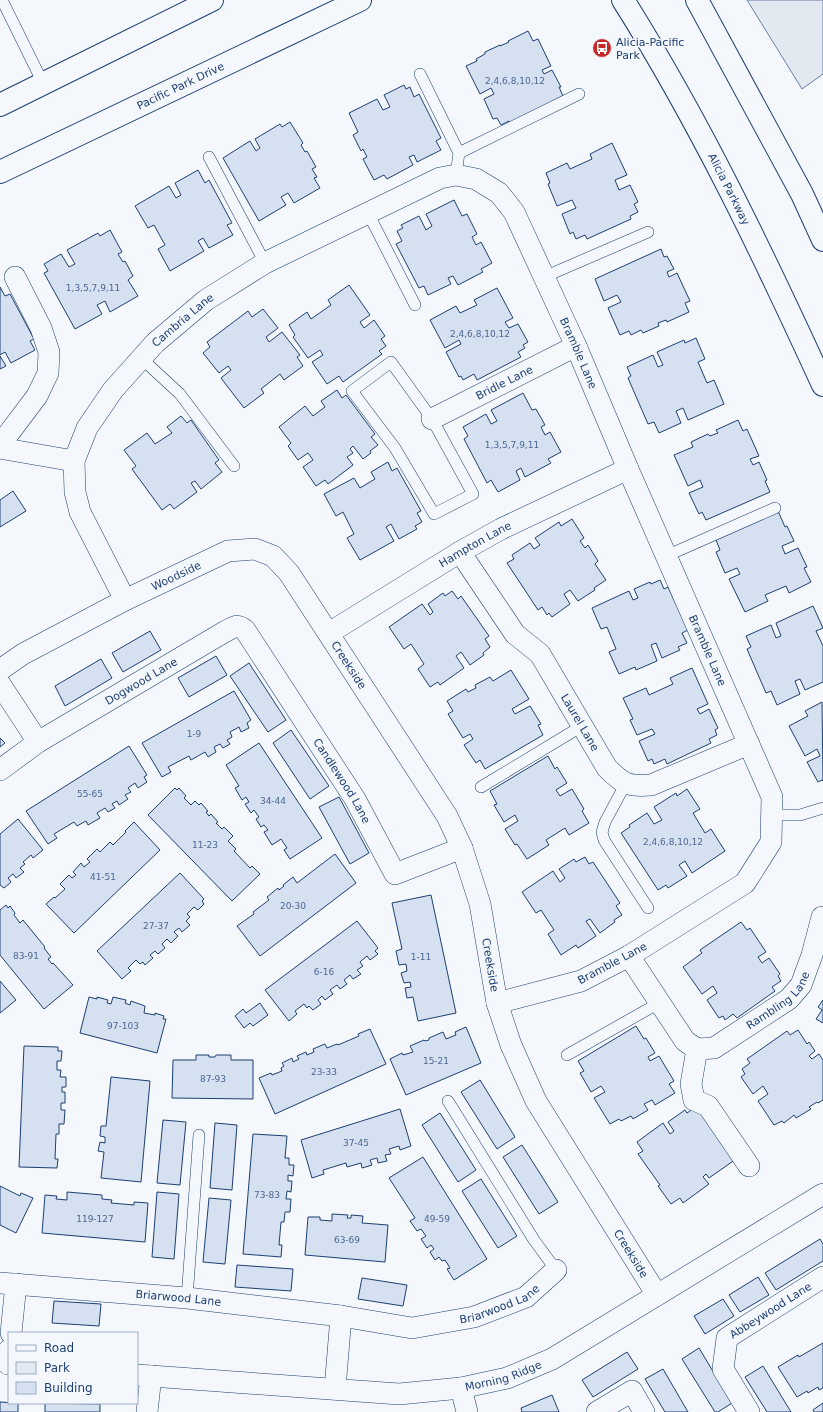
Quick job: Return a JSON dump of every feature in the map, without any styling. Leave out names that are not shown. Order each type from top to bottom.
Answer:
[{"type":"main road","points":[[0,105],[212,0]]},
{"type":"main road","name":"Pacific Park Drive","points":[[0,172],[360,0]]},
{"type":"main road","name":"Alicia Parkway","points":[[623,0],[653,47],[728,187],[823,385]]},
{"type":"main road","points":[[697,0],[802,194],[823,240]]},
{"type":"street","name":"Cambria Lane","points":[[125,600],[80,512],[75,492],[74,461],[87,428],[113,390],[155,343],[206,300],[265,263],[440,178],[456,175],[476,179]]},
{"type":"street","name":"Bramble Lane","points":[[476,179],[499,193],[514,212],[576,346],[628,469],[772,797],[771,842],[745,882],[629,956],[581,982],[497,1003]]},
{"type":"street","points":[[15,278],[41,328],[49,352],[48,373],[36,396],[0,447],[74,461]]},
{"type":"street","name":"Bridle Lane","points":[[432,419],[576,346]]},
{"type":"street","name":"Hampton Lane","points":[[329,633],[460,552],[502,529],[628,469]]},
{"type":"street","name":"Woodside","points":[[0,670],[23,654],[125,600],[228,551],[255,549],[273,556],[289,573],[329,633]]},
{"type":"street","name":"Laurel Lane","points":[[460,552],[516,634],[540,654],[607,768],[620,781],[635,787],[651,785],[749,744]]},
{"type":"street","name":"Dogwood Lane","points":[[0,770],[38,742],[231,628],[240,626],[245,630]]},
{"type":"street","name":"Candlewood Lane","points":[[245,630],[355,799],[395,874],[462,848]]},
{"type":"street","name":"Creekside","points":[[329,633],[447,816],[462,848],[480,904],[497,1003],[511,1045],[536,1101],[657,1295]]},
{"type":"street","points":[[0,684],[38,742]]},
{"type":"street","name":"Rambling Lane","points":[[697,1049],[714,1048],[789,998],[801,985],[823,918]]},
{"type":"street","points":[[629,956],[685,1041],[697,1049],[691,1084],[694,1100],[708,1106],[748,1166]]},
{"type":"street","name":"Morning Ridge","points":[[144,1376],[399,1394],[461,1388],[507,1378],[552,1359],[823,1194]]},
{"type":"street","name":"Briarwood Lane","points":[[11,1332],[8,1284],[187,1298],[340,1316],[412,1328],[474,1317],[526,1297],[556,1270]]},
{"type":"street","name":"Abbeywood Lane","points":[[750,1412],[723,1369],[727,1338],[823,1277]]},
{"type":"street","points":[[335,1389],[340,1316]]},
{"type":"street","points":[[144,1376],[147,1412]]},
{"type":"street","points":[[461,1388],[467,1412]]},
{"type":"street","points":[[597,1412],[632,1391],[644,1412]]},
{"type":"lane","points":[[2,0],[43,83]]},
{"type":"lane","points":[[420,74],[459,153],[456,175]]},
{"type":"lane","points":[[459,153],[579,94]]},
{"type":"lane","points":[[209,157],[265,263]]},
{"type":"lane","points":[[368,213],[415,305]]},
{"type":"lane","points":[[544,277],[648,232]]},
{"type":"lane","points":[[142,358],[180,394],[234,466]]},
{"type":"lane","points":[[390,362],[432,419],[473,494],[434,514],[395,448],[352,391],[390,362]]},
{"type":"lane","points":[[666,556],[775,508]]},
{"type":"lane","points":[[481,787],[582,726]]},
{"type":"lane","points":[[626,783],[605,822],[602,832],[604,840],[648,908]]},
{"type":"lane","points":[[771,815],[800,815],[823,808]]},
{"type":"lane","points":[[567,1055],[659,1003]]},
{"type":"lane","points":[[448,1101],[534,1240],[556,1270]]},
{"type":"lane","points":[[187,1298],[199,1135]]},
{"type":"green space","points":[[747,0],[823,0],[823,74],[802,89]]},
{"type":"building","points":[[528,31],[533,41],[538,39],[551,66],[542,70],[544,74],[552,70],[561,87],[559,87],[563,96],[553,101],[554,103],[510,125],[509,121],[501,125],[497,118],[493,119],[484,99],[494,94],[491,88],[480,94],[466,66],[477,61],[476,59],[485,54],[485,52],[509,42],[508,41]]},
{"type":"building","points":[[404,85],[406,89],[410,87],[414,97],[419,94],[441,138],[436,141],[441,150],[417,162],[414,155],[409,157],[413,165],[387,179],[384,175],[374,180],[363,159],[367,157],[363,149],[361,151],[353,135],[358,132],[349,113],[377,99],[383,110],[390,107],[384,95]]},
{"type":"building","points":[[290,122],[303,143],[301,145],[305,152],[307,151],[316,167],[312,169],[317,177],[314,178],[320,188],[294,203],[288,193],[281,197],[286,205],[259,221],[223,158],[250,141],[256,151],[260,148],[255,139],[280,124],[282,127]]},
{"type":"building","points":[[612,143],[627,175],[615,180],[619,190],[630,185],[638,202],[634,204],[638,212],[630,216],[631,219],[587,239],[585,235],[576,239],[573,232],[570,234],[562,214],[576,208],[572,200],[557,206],[548,184],[550,183],[546,173],[567,163],[570,169],[592,159],[590,154]]},
{"type":"building","points":[[198,170],[205,183],[209,180],[232,223],[227,225],[233,235],[209,248],[203,238],[198,241],[204,251],[170,271],[158,249],[165,245],[154,225],[148,228],[135,206],[169,186],[176,198],[181,195],[175,183]]},
{"type":"building","points":[[454,200],[462,216],[467,214],[477,234],[472,237],[476,245],[481,242],[492,263],[481,269],[483,272],[458,285],[453,276],[448,278],[451,284],[428,295],[424,286],[419,288],[396,244],[402,241],[397,231],[403,228],[401,225],[419,216],[426,230],[432,226],[426,214]]},
{"type":"building","points":[[110,230],[122,252],[118,254],[123,262],[125,261],[133,276],[128,280],[138,296],[110,312],[105,301],[97,305],[102,314],[75,329],[44,273],[48,271],[44,264],[61,254],[69,267],[75,264],[67,250],[98,233],[100,236]]},
{"type":"building","points":[[661,249],[664,257],[667,256],[674,269],[667,272],[669,277],[677,273],[690,301],[685,303],[689,312],[667,322],[666,320],[658,323],[659,326],[643,333],[641,330],[631,335],[629,331],[620,335],[608,308],[621,302],[617,295],[604,301],[595,279]]},
{"type":"building","points":[[349,285],[370,315],[360,322],[364,328],[374,320],[385,336],[381,339],[386,346],[379,351],[382,354],[343,382],[339,376],[327,384],[312,362],[323,355],[320,350],[308,358],[293,337],[295,335],[289,325],[307,312],[311,319],[331,305],[328,300]]},
{"type":"building","points":[[0,287],[5,296],[10,294],[34,339],[30,341],[35,350],[11,363],[5,352],[0,355]]},
{"type":"building","points":[[497,288],[513,318],[505,322],[509,328],[518,324],[528,342],[523,345],[525,348],[518,352],[521,357],[477,380],[474,374],[463,380],[461,376],[459,377],[446,352],[461,344],[459,340],[445,348],[430,320],[456,306],[460,313],[477,305],[474,300]]},
{"type":"building","points":[[263,309],[278,328],[266,337],[269,342],[282,332],[300,355],[297,357],[303,366],[284,380],[280,374],[261,389],[264,393],[244,408],[221,378],[231,370],[228,366],[219,373],[203,353],[210,347],[207,342],[248,311],[252,317]]},
{"type":"building","points":[[696,338],[705,359],[698,362],[707,383],[714,380],[724,404],[688,420],[683,408],[676,411],[681,423],[659,433],[654,422],[648,424],[628,378],[631,376],[627,367],[653,355],[658,367],[663,365],[657,352],[684,340],[685,343]]},
{"type":"building","points":[[0,356],[6,366],[0,369]]},
{"type":"building","points":[[337,390],[342,398],[346,395],[375,434],[371,437],[378,445],[363,459],[353,446],[350,449],[353,453],[347,457],[353,465],[328,484],[325,480],[316,486],[303,467],[313,460],[308,453],[298,460],[288,446],[291,443],[279,427],[305,406],[313,416],[325,407],[321,401]]},
{"type":"building","points":[[523,393],[532,410],[536,409],[545,425],[541,427],[545,435],[550,432],[561,452],[548,459],[551,463],[525,477],[521,468],[516,471],[520,480],[498,492],[491,480],[487,483],[464,439],[468,436],[463,427],[486,414],[491,424],[497,421],[491,410]]},
{"type":"building","points":[[181,416],[187,423],[191,420],[219,460],[215,463],[222,472],[201,489],[195,481],[191,483],[197,492],[174,509],[170,504],[162,510],[132,469],[136,466],[124,450],[147,433],[155,444],[172,433],[167,427]]},
{"type":"building","points":[[738,420],[743,431],[747,429],[759,456],[750,459],[753,465],[759,462],[767,480],[765,481],[770,492],[706,520],[702,512],[699,514],[689,493],[703,487],[700,480],[688,486],[674,455],[693,447],[691,442],[708,434],[710,436],[718,433],[716,430]]},
{"type":"building","points":[[388,462],[392,471],[397,468],[421,511],[417,513],[422,522],[415,526],[417,529],[399,539],[391,524],[386,527],[394,541],[360,560],[347,538],[354,534],[343,512],[336,516],[324,494],[354,478],[360,488],[375,479],[371,472]]},
{"type":"building","points":[[13,491],[26,511],[0,527],[0,500]]},
{"type":"building","points":[[778,511],[785,527],[787,526],[794,541],[782,546],[785,554],[798,548],[807,567],[804,568],[811,582],[789,593],[786,586],[765,595],[768,601],[745,612],[729,579],[740,574],[737,568],[725,573],[716,552],[720,550],[716,540]]},
{"type":"building","points":[[572,519],[584,538],[580,541],[585,548],[588,545],[598,561],[595,564],[606,580],[594,588],[595,590],[578,601],[570,590],[564,594],[570,604],[552,617],[549,613],[547,615],[542,607],[538,610],[507,563],[514,559],[512,555],[530,543],[534,549],[540,545],[535,538],[559,522],[561,526]]},
{"type":"building","points":[[660,580],[664,589],[668,587],[688,630],[682,633],[687,643],[678,647],[680,650],[662,658],[656,643],[651,645],[657,661],[636,670],[635,667],[619,674],[609,652],[616,649],[607,627],[601,629],[592,608],[629,591],[633,600],[638,598],[634,589],[650,582],[651,584]]},
{"type":"building","points":[[452,591],[458,599],[461,596],[489,636],[485,639],[490,647],[483,653],[484,655],[470,665],[461,652],[456,656],[464,668],[440,685],[438,682],[430,687],[418,669],[424,664],[411,644],[404,649],[389,627],[422,604],[430,615],[433,612],[428,604],[443,593],[445,596]]},
{"type":"building","points":[[813,606],[823,628],[816,631],[823,646],[823,682],[805,690],[800,679],[795,681],[800,694],[777,705],[771,691],[766,693],[747,649],[751,647],[746,636],[771,625],[776,638],[781,636],[776,623]]},
{"type":"building","points":[[150,631],[161,650],[123,672],[112,653]]},
{"type":"building","points":[[216,656],[227,675],[189,697],[178,678]]},
{"type":"building","points":[[101,659],[112,678],[65,706],[55,686]]},
{"type":"building","points":[[249,663],[286,720],[268,732],[230,676]]},
{"type":"building","points":[[692,668],[708,704],[697,709],[700,714],[709,709],[718,728],[715,730],[717,735],[709,739],[711,743],[667,764],[665,759],[654,764],[652,759],[648,761],[639,741],[655,734],[652,729],[637,735],[630,720],[633,719],[623,698],[646,688],[649,695],[673,684],[670,678]]},
{"type":"building","points":[[511,670],[529,699],[512,709],[515,714],[530,706],[541,724],[538,725],[543,735],[485,769],[480,760],[476,763],[464,745],[473,739],[470,734],[463,738],[448,714],[453,711],[447,701],[466,689],[468,692],[476,688],[475,685],[490,677],[493,681]]},
{"type":"building","points":[[234,691],[251,720],[247,723],[249,728],[241,732],[239,727],[230,732],[232,737],[227,740],[230,744],[223,748],[220,744],[214,747],[216,752],[208,757],[205,752],[191,760],[189,756],[168,767],[171,772],[162,777],[142,743]]},
{"type":"building","points":[[822,702],[823,781],[818,782],[807,762],[820,756],[817,749],[805,756],[789,726],[808,716],[805,711]]},
{"type":"building","points":[[291,730],[329,786],[310,799],[273,743]]},
{"type":"building","points":[[0,738],[5,743],[0,747]]},
{"type":"building","points":[[259,743],[322,838],[290,859],[284,850],[287,848],[281,839],[272,845],[264,832],[268,830],[264,825],[261,827],[256,819],[259,817],[254,810],[251,813],[245,804],[249,802],[246,797],[242,800],[235,788],[239,786],[226,765]]},
{"type":"building","points":[[129,746],[147,775],[144,777],[147,782],[138,788],[135,783],[128,788],[131,792],[125,795],[128,799],[119,805],[117,801],[112,804],[115,808],[108,812],[105,808],[97,813],[100,818],[88,825],[86,821],[77,826],[74,822],[54,834],[57,838],[48,844],[26,811]]},
{"type":"building","points":[[548,756],[555,769],[557,767],[567,783],[556,790],[560,796],[572,789],[584,809],[582,811],[589,823],[569,835],[565,828],[546,840],[549,845],[527,859],[517,844],[515,845],[505,829],[518,821],[515,815],[504,822],[494,805],[497,804],[490,791]]},
{"type":"building","points":[[175,788],[177,790],[179,788],[186,796],[184,798],[191,805],[195,801],[199,805],[201,803],[208,811],[206,812],[209,816],[211,814],[218,822],[216,823],[222,829],[224,827],[233,836],[228,841],[236,849],[234,851],[250,868],[252,866],[260,874],[232,901],[148,815]]},
{"type":"building","points":[[687,789],[700,809],[693,813],[705,833],[711,829],[725,851],[692,873],[685,861],[679,865],[687,876],[668,888],[666,885],[658,890],[621,833],[630,827],[629,825],[647,813],[654,824],[662,820],[654,807],[676,793],[677,796]]},
{"type":"building","points":[[339,797],[369,853],[350,864],[319,807]]},
{"type":"building","points":[[18,819],[43,850],[33,858],[31,855],[23,862],[25,864],[20,868],[24,872],[16,878],[13,874],[8,878],[11,882],[4,888],[0,885],[0,834]]},
{"type":"building","points":[[134,822],[160,850],[74,933],[46,904],[65,889],[60,884],[69,875],[72,878],[76,875],[73,872],[81,863],[84,867],[90,862],[87,859],[97,849],[100,852],[110,842],[113,845]]},
{"type":"building","points":[[335,854],[356,883],[260,956],[237,926],[254,914],[253,912],[269,900],[267,897],[278,888],[279,890],[293,877],[297,883]]},
{"type":"building","points":[[585,857],[589,864],[593,862],[620,903],[616,906],[622,915],[600,933],[590,919],[586,921],[596,936],[578,948],[576,945],[561,955],[548,934],[554,930],[541,910],[536,913],[522,892],[553,871],[560,882],[565,878],[559,869],[574,859],[576,862]]},
{"type":"building","points":[[180,873],[204,899],[202,901],[204,904],[198,910],[194,907],[187,914],[190,917],[186,921],[190,925],[182,932],[179,928],[174,932],[178,936],[171,943],[167,939],[162,944],[165,948],[158,954],[155,951],[150,955],[153,958],[145,965],[143,962],[140,964],[136,960],[128,968],[131,971],[122,979],[97,951]]},
{"type":"building","points":[[431,895],[456,1013],[418,1021],[413,997],[407,998],[405,988],[411,987],[410,982],[404,983],[401,973],[407,971],[406,964],[399,965],[396,951],[402,949],[392,903]]},
{"type":"building","points":[[6,905],[8,908],[10,906],[20,923],[23,920],[45,947],[44,948],[51,957],[48,959],[73,985],[44,1009],[0,955],[0,910]]},
{"type":"building","points":[[357,921],[378,948],[375,951],[378,954],[370,960],[367,956],[360,962],[363,966],[357,970],[361,974],[353,979],[350,975],[344,980],[347,984],[340,989],[337,985],[330,990],[333,994],[325,1000],[322,996],[318,1000],[321,1004],[313,1010],[309,1006],[307,1008],[304,1004],[295,1011],[297,1014],[289,1021],[265,990]]},
{"type":"building","points":[[741,922],[747,930],[750,928],[766,952],[758,957],[762,963],[769,958],[780,974],[778,976],[781,981],[772,987],[775,991],[737,1018],[733,1014],[725,1020],[723,1016],[719,1018],[707,1000],[717,993],[713,986],[702,994],[683,967],[702,953],[700,950]]},
{"type":"building","points":[[0,981],[16,1000],[0,1013]]},
{"type":"building","points":[[89,997],[97,999],[97,997],[108,1000],[107,1003],[111,1004],[113,997],[126,1000],[125,1003],[130,1005],[131,1001],[145,1006],[144,1013],[155,1015],[155,1013],[164,1016],[163,1019],[166,1019],[157,1053],[80,1033]]},
{"type":"building","points":[[823,1000],[823,1023],[816,1019],[822,1010],[818,1007]]},
{"type":"building","points":[[260,1003],[268,1015],[253,1026],[250,1023],[244,1028],[235,1016],[243,1009],[246,1013]]},
{"type":"building","points":[[636,1026],[644,1039],[646,1038],[655,1053],[648,1057],[650,1061],[659,1056],[674,1081],[669,1084],[675,1093],[655,1105],[652,1100],[644,1104],[648,1110],[633,1119],[631,1116],[621,1121],[619,1119],[610,1124],[594,1098],[605,1092],[601,1086],[591,1092],[580,1073],[584,1071],[578,1061]]},
{"type":"building","points":[[466,1027],[481,1063],[406,1095],[390,1059],[402,1053],[403,1055],[413,1052],[410,1046],[424,1040],[429,1040],[429,1038],[443,1032],[446,1039],[456,1035],[455,1032]]},
{"type":"building","points":[[370,1029],[386,1064],[275,1114],[259,1078],[271,1073],[272,1075],[282,1071],[281,1068],[284,1066],[282,1063],[292,1058],[293,1062],[299,1059],[297,1056],[306,1052],[307,1055],[314,1052],[313,1049],[325,1044],[327,1048],[337,1044],[338,1045],[359,1036],[358,1034]]},
{"type":"building","points":[[798,1030],[807,1044],[809,1042],[815,1051],[809,1056],[812,1059],[819,1054],[823,1060],[823,1100],[809,1107],[811,1109],[796,1118],[794,1115],[784,1123],[782,1121],[774,1125],[758,1101],[768,1094],[763,1086],[753,1094],[741,1077],[745,1074],[742,1069],[750,1063],[747,1059],[787,1031],[790,1035]]},
{"type":"building","points":[[24,1046],[58,1047],[58,1051],[62,1051],[61,1061],[57,1061],[57,1070],[61,1070],[60,1077],[66,1077],[66,1087],[62,1087],[62,1092],[65,1092],[65,1103],[61,1103],[61,1110],[65,1110],[64,1124],[59,1124],[59,1134],[56,1134],[55,1159],[58,1159],[57,1168],[19,1167]]},
{"type":"building","points":[[196,1055],[209,1055],[209,1057],[215,1057],[216,1055],[231,1055],[231,1060],[253,1060],[253,1099],[172,1098],[173,1060],[196,1060]]},
{"type":"building","points":[[111,1077],[150,1081],[141,1182],[101,1178],[104,1152],[98,1151],[100,1142],[105,1143],[105,1137],[100,1136],[101,1126],[106,1126]]},
{"type":"building","points":[[480,1080],[515,1137],[497,1149],[461,1092]]},
{"type":"building","points":[[698,1105],[736,1159],[709,1178],[706,1174],[703,1177],[709,1184],[683,1203],[680,1198],[671,1204],[658,1186],[660,1185],[638,1154],[643,1151],[637,1142],[663,1123],[670,1134],[674,1131],[668,1122],[685,1110],[687,1113]]},
{"type":"building","points":[[400,1109],[411,1146],[400,1150],[399,1146],[389,1149],[391,1154],[385,1155],[387,1161],[378,1163],[377,1158],[370,1160],[372,1165],[362,1168],[361,1163],[347,1167],[346,1163],[323,1170],[324,1174],[312,1178],[301,1140]]},
{"type":"building","points":[[440,1113],[476,1170],[458,1182],[422,1125]]},
{"type":"building","points":[[163,1120],[186,1122],[180,1185],[157,1183]]},
{"type":"building","points":[[215,1123],[237,1125],[232,1190],[210,1188]]},
{"type":"building","points":[[253,1134],[287,1136],[285,1158],[289,1158],[289,1165],[294,1165],[293,1176],[288,1175],[288,1181],[292,1181],[291,1192],[287,1191],[286,1199],[291,1199],[290,1212],[285,1212],[284,1222],[281,1222],[279,1245],[282,1245],[281,1257],[243,1254]]},
{"type":"building","points":[[522,1145],[558,1202],[539,1214],[503,1157]]},
{"type":"building","points":[[423,1157],[487,1259],[454,1280],[447,1269],[450,1268],[445,1260],[442,1261],[439,1257],[435,1260],[430,1252],[434,1249],[431,1245],[427,1248],[421,1239],[426,1236],[421,1229],[417,1231],[410,1221],[415,1218],[389,1178]]},
{"type":"building","points":[[481,1179],[517,1236],[498,1248],[462,1191]]},
{"type":"building","points":[[0,1186],[20,1196],[21,1193],[33,1198],[16,1233],[0,1225]]},
{"type":"building","points":[[67,1192],[102,1195],[102,1199],[112,1200],[111,1203],[134,1205],[134,1202],[148,1203],[145,1242],[42,1233],[45,1195],[57,1196],[56,1199],[67,1200]]},
{"type":"building","points":[[157,1192],[179,1194],[174,1259],[152,1257]]},
{"type":"building","points":[[209,1198],[231,1200],[225,1264],[203,1262]]},
{"type":"building","points":[[332,1214],[348,1215],[347,1218],[351,1218],[351,1215],[363,1216],[362,1223],[388,1225],[385,1262],[305,1255],[308,1217],[320,1217],[320,1220],[332,1221]]},
{"type":"building","points":[[820,1239],[823,1244],[823,1261],[776,1290],[765,1273]]},
{"type":"building","points":[[237,1265],[293,1269],[291,1291],[235,1287]]},
{"type":"building","points":[[758,1277],[769,1295],[740,1312],[729,1295]]},
{"type":"building","points":[[362,1278],[407,1285],[403,1306],[358,1299]]},
{"type":"building","points":[[723,1299],[734,1316],[705,1334],[694,1316]]},
{"type":"building","points":[[54,1301],[101,1304],[99,1326],[52,1323]]},
{"type":"building","points":[[823,1343],[823,1388],[819,1390],[818,1387],[797,1397],[778,1367]]},
{"type":"building","points":[[699,1348],[732,1403],[718,1412],[715,1412],[682,1359]]},
{"type":"building","points":[[627,1352],[638,1369],[593,1397],[582,1380]]},
{"type":"building","points":[[763,1366],[791,1412],[767,1412],[745,1377]]},
{"type":"building","points":[[663,1369],[688,1412],[665,1412],[645,1379]]},
{"type":"building","points":[[552,1395],[559,1412],[522,1412],[521,1408]]},
{"type":"building","points":[[0,1402],[18,1404],[18,1412],[0,1412]]},
{"type":"building","points":[[823,1403],[823,1412],[814,1412],[813,1410]]},
{"type":"building","points":[[45,1404],[100,1404],[100,1412],[45,1412]]},
{"type":"place","name":"Alicia-Pacific Park","points":[[602,48]]}]
